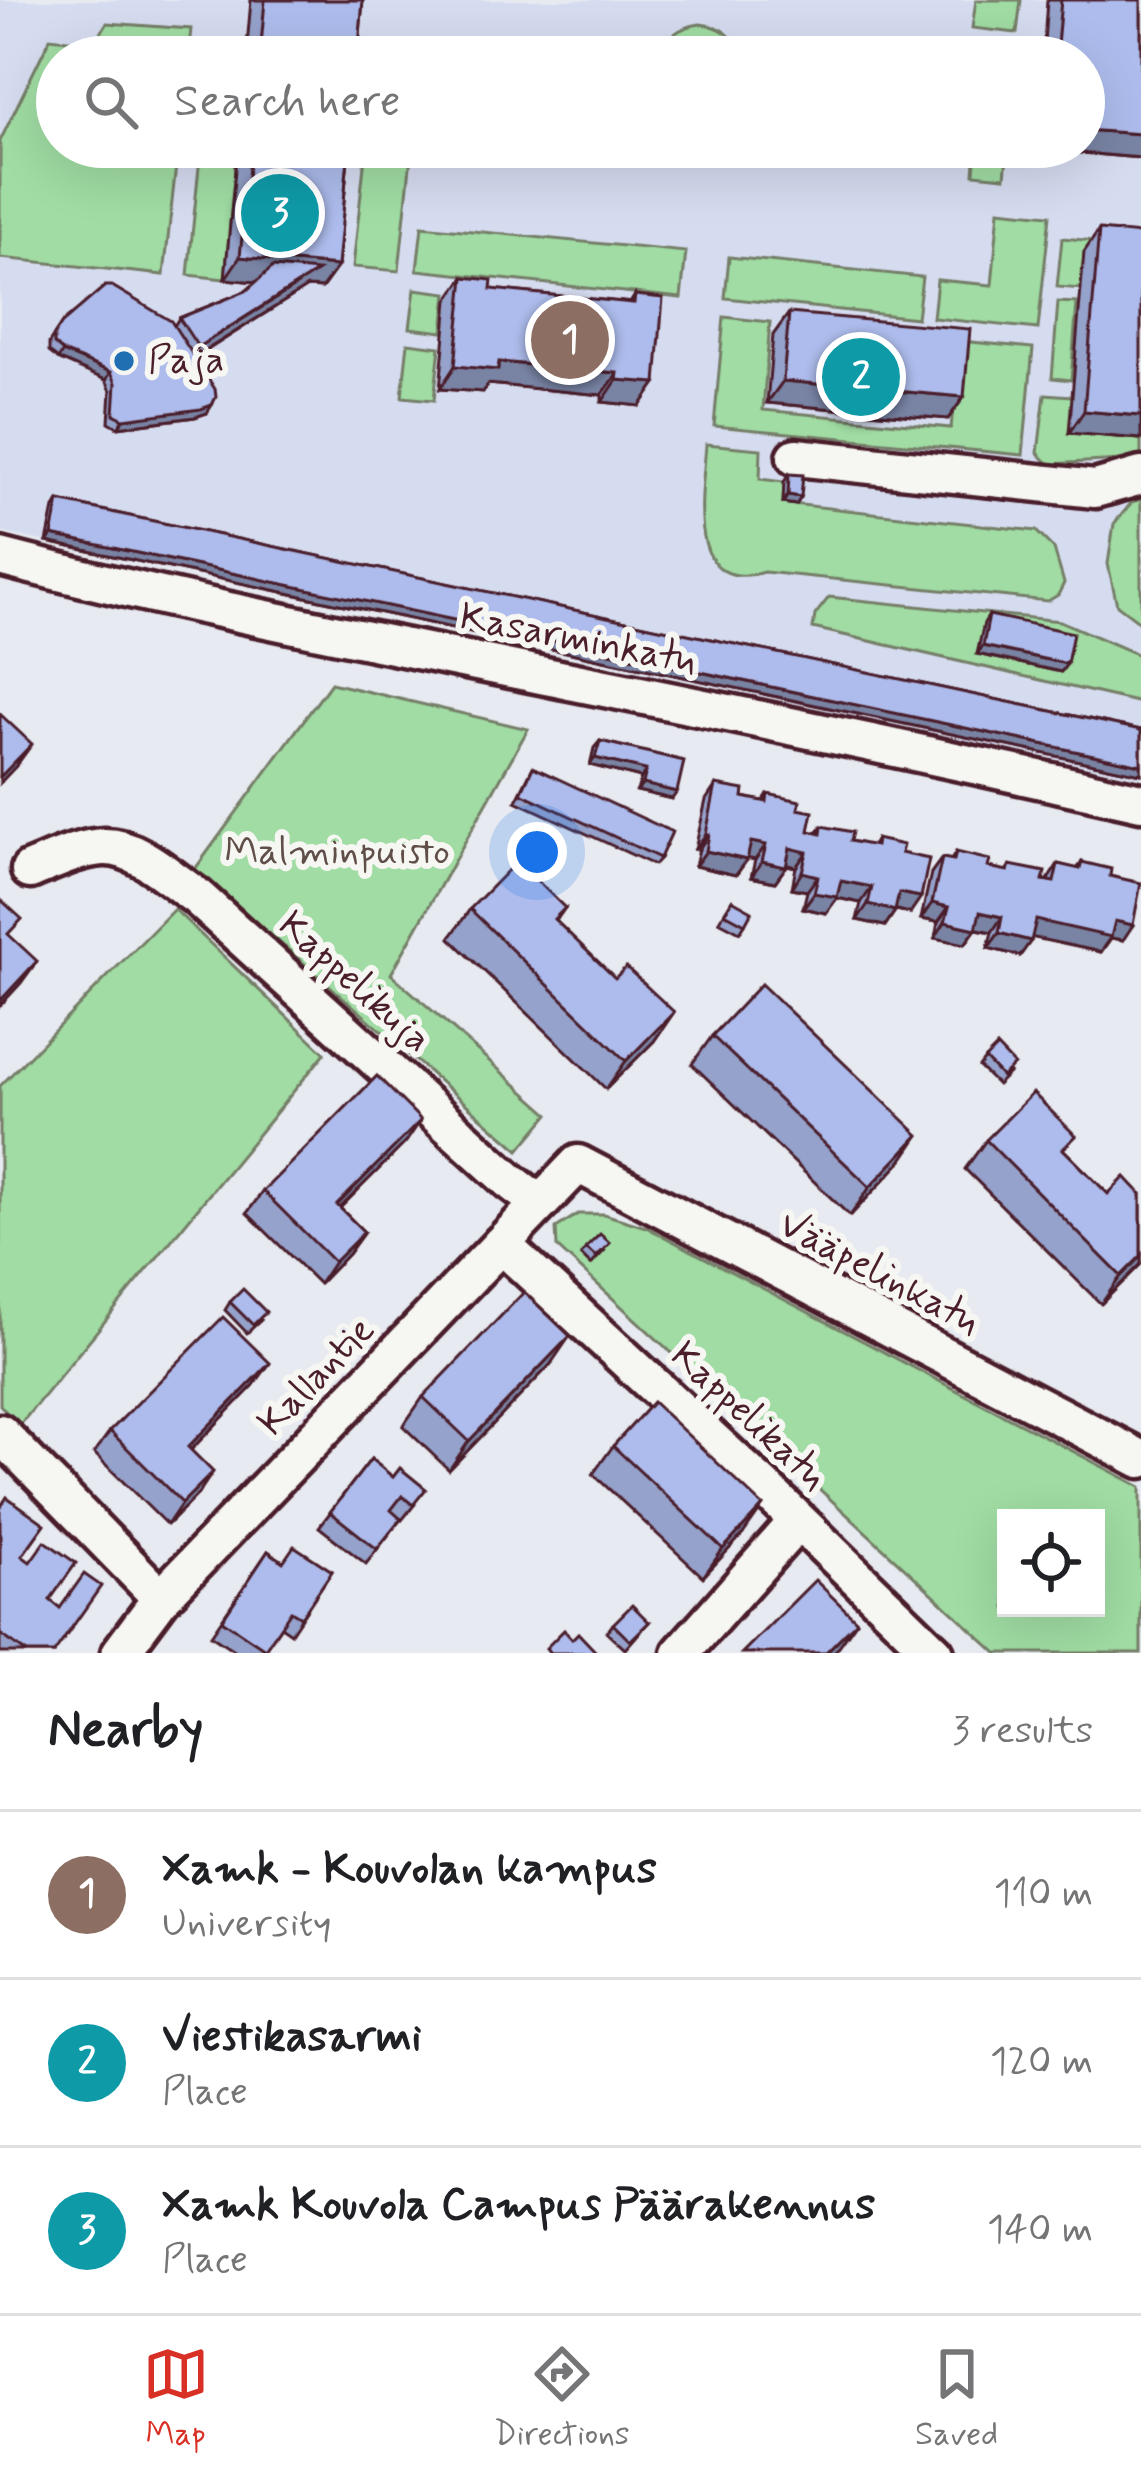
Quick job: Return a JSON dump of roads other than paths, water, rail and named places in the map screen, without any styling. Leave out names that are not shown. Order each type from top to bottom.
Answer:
[{"type":"street","points":[[796,457],[1096,489],[1141,476]]},
{"type":"street","name":"Kasarminkatu","points":[[0,557],[318,630],[881,743],[1141,802]]},
{"type":"street","name":"Kappelikuja","points":[[30,870],[106,847],[138,856],[196,896],[539,1203]]},
{"type":"street","name":"Kallantie","points":[[120,1653],[161,1598],[578,1164]]},
{"type":"street","name":"Vääpelinkatu","points":[[578,1164],[1141,1459]]},
{"type":"street","name":"Kappelikatu","points":[[501,1244],[935,1653]]},
{"type":"street","points":[[0,1432],[161,1598]]},
{"type":"street","points":[[681,1653],[798,1521]]},
{"type":"place","name":"Xamk Kouvola Campus Päärakennus","points":[[280,213]]},
{"type":"place","name":"Xamk - Kouvolan kampus","points":[[570,340]]},
{"type":"place","name":"Paja","points":[[124,361]]},
{"type":"place","name":"Viestikasarmi","points":[[861,377]]},
{"type":"park label","name":"Malminpuisto","points":[[337,852]]}]
